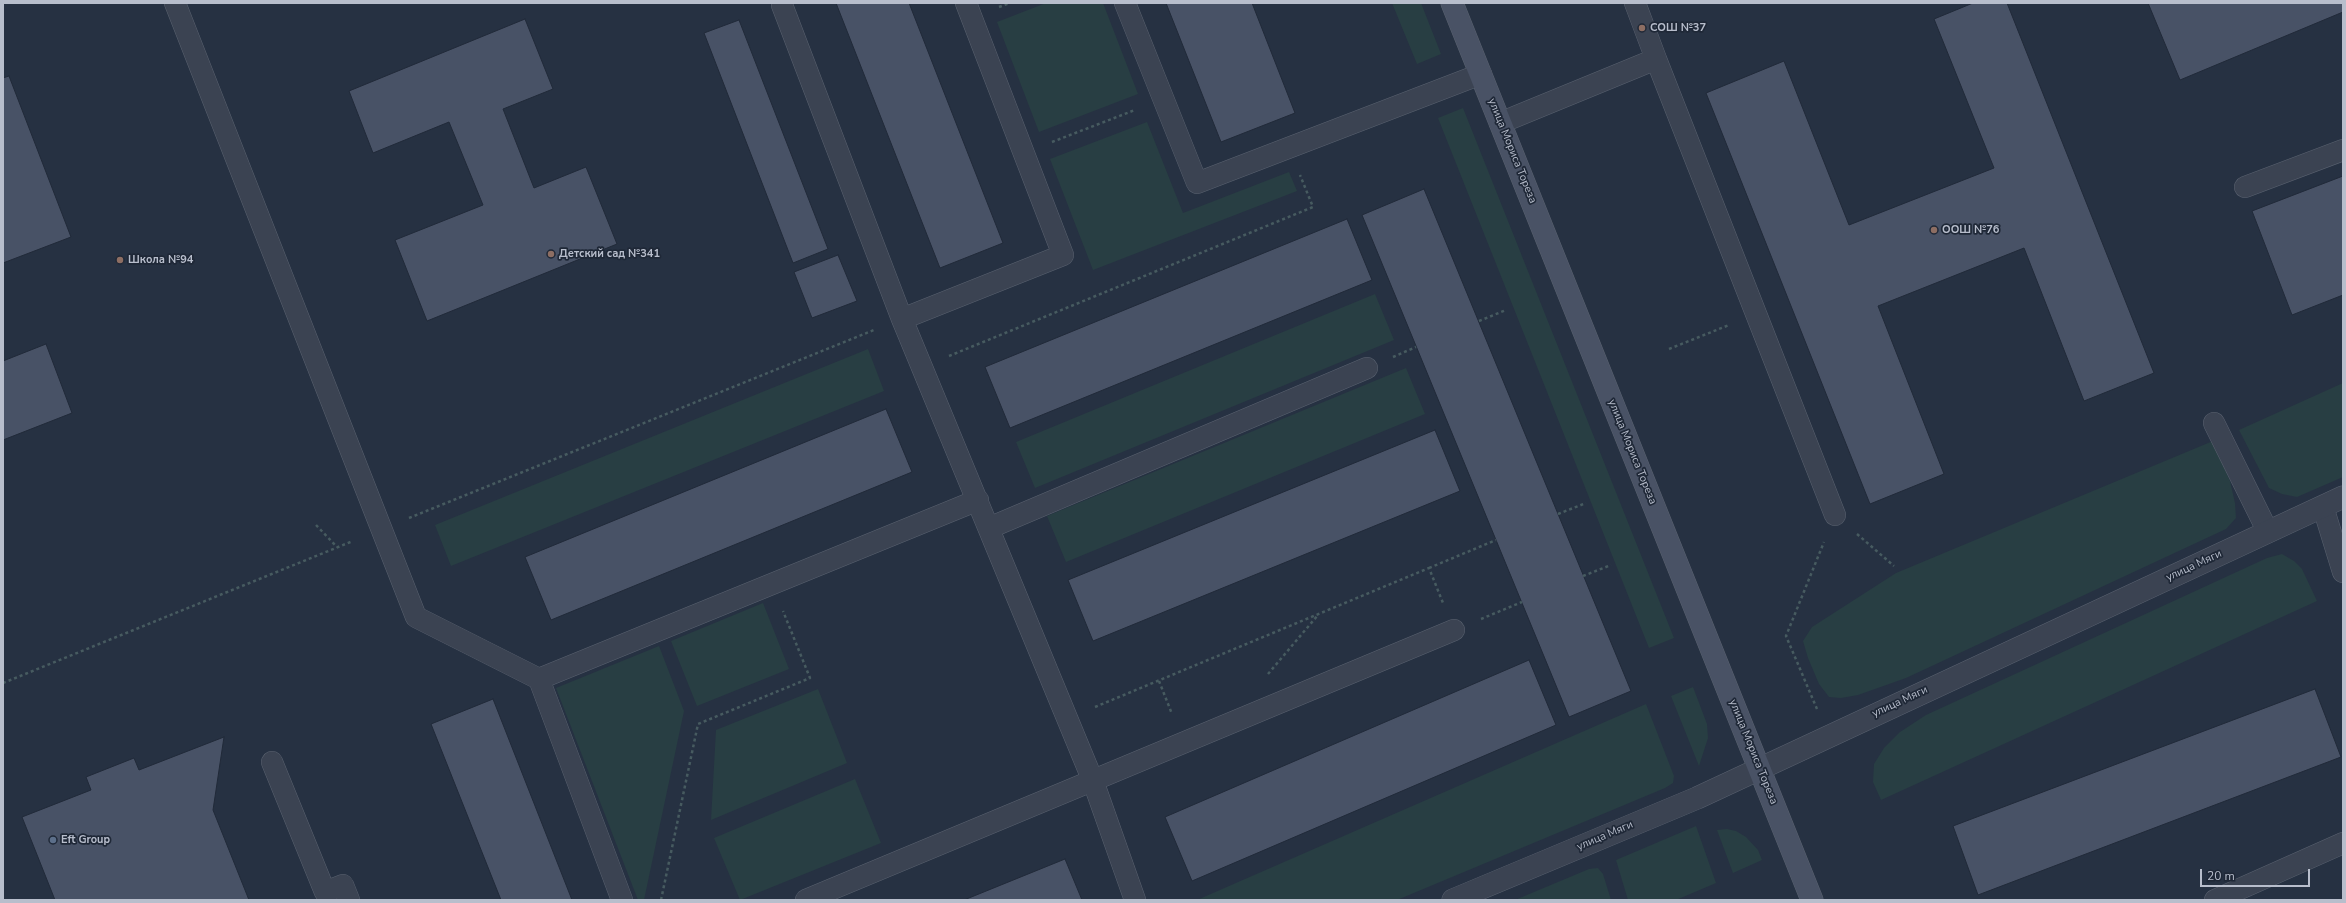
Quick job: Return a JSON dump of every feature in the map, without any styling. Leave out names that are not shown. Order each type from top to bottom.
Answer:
[{"type":"main road","name":"улица Мориса Тореза","points":[[1452,3],[1812,900]]},
{"type":"street","name":"улица Мяги","points":[[1453,900],[1697,798],[1828,735],[2343,498]]},
{"type":"lane","points":[[175,3],[380,530],[416,617],[539,679],[622,900]]},
{"type":"lane","points":[[902,319],[1063,255],[966,3]]},
{"type":"lane","points":[[1125,3],[1197,184],[1481,74]]},
{"type":"lane","points":[[1635,3],[1755,314],[1835,515]]},
{"type":"lane","points":[[782,4],[902,319],[1093,781],[1135,900]]},
{"type":"lane","points":[[1500,123],[1656,59]]},
{"type":"lane","points":[[2245,187],[2343,150]]},
{"type":"lane","points":[[988,528],[1367,368]]},
{"type":"lane","points":[[2214,423],[2268,532]]},
{"type":"lane","points":[[539,679],[978,500]]},
{"type":"lane","points":[[2323,507],[2343,572]]},
{"type":"lane","points":[[806,900],[1184,744],[1454,630]]},
{"type":"lane","points":[[272,762],[325,892],[343,884],[349,900]]},
{"type":"lane","points":[[2215,900],[2343,843]]},
{"type":"path","points":[[1024,152],[1163,99]]},
{"type":"path","points":[[923,367],[1313,207],[1290,148]]},
{"type":"path","points":[[1479,321],[1506,310]]},
{"type":"path","points":[[1669,348],[1755,314]]},
{"type":"path","points":[[3,683],[902,319]]},
{"type":"path","points":[[1558,514],[1586,503]]},
{"type":"path","points":[[1828,735],[1786,636],[1835,515],[1894,566]]},
{"type":"path","points":[[316,525],[337,547]]},
{"type":"path","points":[[1066,718],[1159,681],[1496,540]]},
{"type":"path","points":[[1583,576],[1611,565]]},
{"type":"path","points":[[1429,568],[1454,630],[1522,602]]},
{"type":"path","points":[[661,900],[698,724],[810,678],[772,583]]},
{"type":"path","points":[[1267,708],[1258,686],[1318,615]]},
{"type":"path","points":[[1159,681],[1184,744]]},
{"type":"green space","points":[[1046,3],[1103,3],[1138,94],[1039,132],[997,22]]},
{"type":"green space","points":[[1392,3],[1421,3],[1441,54],[1417,64]]},
{"type":"green space","points":[[1463,108],[1674,638],[1649,648],[1438,118]]},
{"type":"green space","points":[[1147,122],[1183,213],[1289,172],[1297,191],[1093,270],[1050,159]]},
{"type":"green space","points":[[1375,294],[1394,340],[1035,488],[1016,442]]},
{"type":"green space","points":[[868,349],[884,391],[451,566],[435,525]]},
{"type":"green space","points":[[1406,368],[1425,414],[1066,562],[1047,516]]},
{"type":"green space","points":[[2343,383],[2343,477],[2297,497],[2282,494],[2269,488],[2239,430]]},
{"type":"green space","points":[[2213,441],[2230,481],[2235,503],[2236,518],[2226,529],[1906,678],[1858,695],[1841,698],[1829,697],[1819,684],[1808,658],[1803,641],[1812,627],[1896,573]]},
{"type":"green space","points":[[2282,554],[2294,561],[2302,569],[2317,601],[1881,800],[1873,782],[1874,764],[1884,748],[1900,732],[1926,715],[2267,558]]},
{"type":"green space","points":[[763,603],[789,669],[697,706],[671,641]]},
{"type":"green space","points":[[659,646],[684,711],[644,900],[638,900],[556,688]]},
{"type":"green space","points":[[1693,687],[1707,724],[1708,738],[1699,766],[1671,696]]},
{"type":"green space","points":[[818,689],[847,763],[711,820],[716,730]]},
{"type":"green space","points":[[1646,704],[1674,776],[1673,783],[1665,788],[1397,900],[1197,900]]},
{"type":"green space","points":[[855,779],[881,843],[740,900],[714,838]]},
{"type":"green space","points":[[1696,826],[1716,883],[1676,900],[1628,900],[1616,860]]},
{"type":"green space","points":[[1727,829],[1736,831],[1746,837],[1758,850],[1762,860],[1733,873],[1717,830]]},
{"type":"green space","points":[[1598,868],[1603,874],[1611,900],[1515,900],[1589,869]]},
{"type":"building","points":[[836,3],[909,3],[1003,243],[940,268]]},
{"type":"building","points":[[1166,3],[1252,3],[1295,113],[1221,142]]},
{"type":"building","points":[[1973,3],[2007,3],[2154,373],[2084,401],[2024,248],[1878,306],[1944,474],[1870,504],[1706,93],[1784,61],[1849,225],[1994,168],[1934,19]]},
{"type":"building","points":[[2148,3],[2343,3],[2343,12],[2180,80]]},
{"type":"building","points":[[525,19],[553,89],[503,109],[534,188],[586,167],[617,244],[427,321],[395,240],[483,205],[449,122],[373,153],[349,91]]},
{"type":"building","points":[[739,20],[828,249],[793,263],[704,33]]},
{"type":"building","points":[[9,76],[71,237],[3,263],[3,78]]},
{"type":"building","points":[[2343,176],[2343,295],[2292,315],[2252,211]]},
{"type":"building","points":[[1424,189],[1631,691],[1569,717],[1362,215]]},
{"type":"building","points":[[1347,219],[1372,280],[1010,428],[985,367]]},
{"type":"building","points":[[838,255],[857,301],[812,318],[794,272]]},
{"type":"building","points":[[46,344],[72,413],[3,440],[3,361]]},
{"type":"building","points":[[886,409],[912,472],[551,620],[525,557]]},
{"type":"building","points":[[1435,430],[1460,491],[1093,641],[1068,580]]},
{"type":"building","points":[[1529,660],[1556,725],[1192,881],[1165,817]]},
{"type":"building","points":[[2315,689],[2341,757],[1978,895],[1953,826]]},
{"type":"building","points":[[493,699],[572,900],[501,900],[431,724]]},
{"type":"building","points":[[224,737],[213,810],[249,900],[55,900],[22,817],[91,790],[86,777],[134,758],[139,770]]},
{"type":"building","points":[[1065,859],[1082,900],[964,900]]},
{"type":"place","name":"СОШ №37","points":[[1642,28]]},
{"type":"place","name":"ООШ №76","points":[[1934,230]]},
{"type":"place","name":"Детский сад №341","points":[[551,254]]},
{"type":"place","name":"Школа №94","points":[[120,260]]},
{"type":"place","name":"Eft Group","points":[[53,840]]}]
